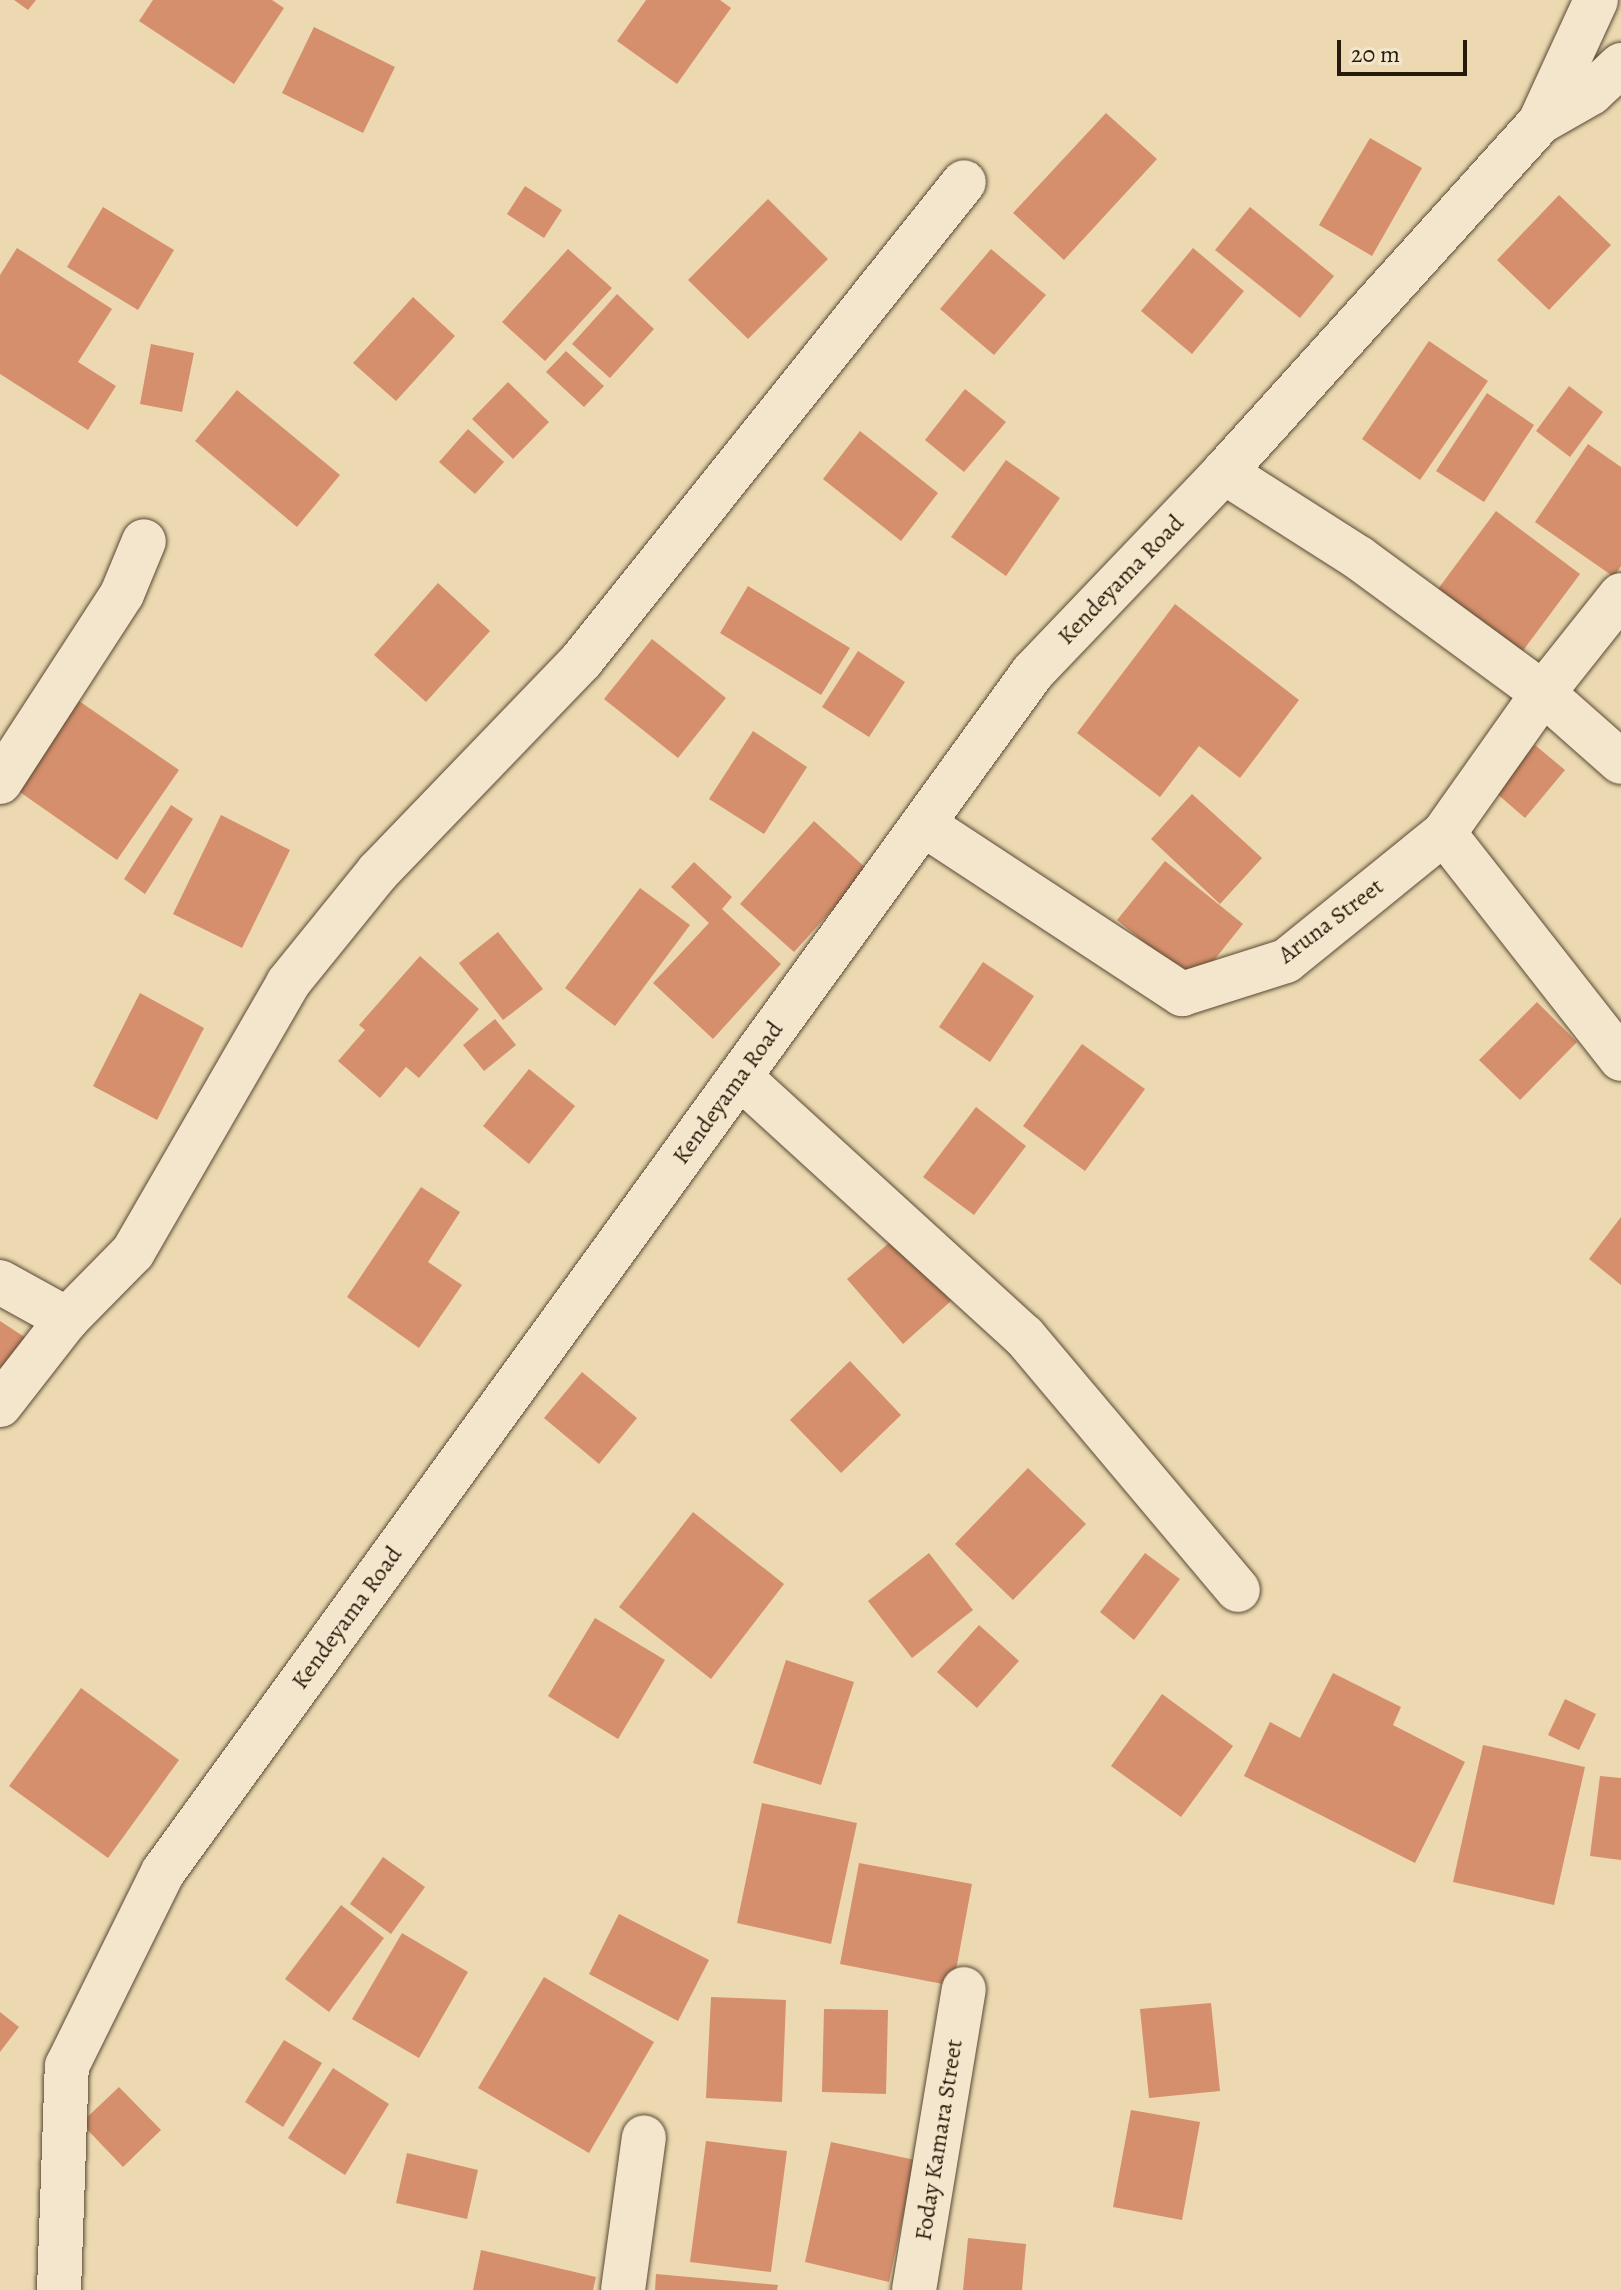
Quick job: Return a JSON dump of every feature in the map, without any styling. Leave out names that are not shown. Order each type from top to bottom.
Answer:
[{"type":"street","name":"Kendeyama Road","points":[[59,2290],[67,2066],[163,1872],[1033,672],[1224,472],[1540,122],[1596,0]]},
{"type":"street","points":[[1540,122],[1591,93],[1621,65]]},
{"type":"street","points":[[0,1405],[67,1319],[133,1252],[288,983],[378,872],[581,661],[964,182]]},
{"type":"street","points":[[1224,472],[1359,558],[1543,693],[1621,762]]},
{"type":"street","points":[[0,782],[122,594],[144,541]]},
{"type":"street","points":[[1621,595],[1543,693],[1444,833],[1621,1059]]},
{"type":"street","name":"Aruna Street","points":[[923,824],[1182,994],[1286,961],[1444,833]]},
{"type":"street","points":[[740,1077],[1024,1336],[1238,1590]]},
{"type":"street","points":[[0,1282],[67,1319]]},
{"type":"street","name":"Foday Kamara Street","points":[[914,2290],[964,1989]]},
{"type":"street","points":[[623,2290],[644,2137]]},
{"type":"building","points":[[14,0],[36,0],[28,10]]},
{"type":"building","points":[[153,0],[272,0],[284,8],[234,84],[139,21]]},
{"type":"building","points":[[646,0],[720,0],[731,8],[677,84],[617,41]]},
{"type":"building","points":[[314,27],[395,67],[363,133],[282,93]]},
{"type":"building","points":[[1106,113],[1157,159],[1064,260],[1013,213]]},
{"type":"building","points":[[1370,138],[1422,168],[1372,256],[1319,225]]},
{"type":"building","points":[[525,186],[562,210],[544,238],[507,214]]},
{"type":"building","points":[[1559,195],[1611,245],[1549,310],[1497,260]]},
{"type":"building","points":[[768,199],[828,259],[748,339],[688,280]]},
{"type":"building","points":[[103,207],[174,250],[138,310],[67,267]]},
{"type":"building","points":[[1250,207],[1334,276],[1300,318],[1215,250]]},
{"type":"building","points":[[17,248],[112,309],[78,362],[116,386],[88,430],[0,374],[0,275]]},
{"type":"building","points":[[1193,248],[1244,291],[1192,354],[1141,311]]},
{"type":"building","points":[[568,249],[612,288],[545,361],[502,322]]},
{"type":"building","points":[[991,249],[1046,295],[994,355],[940,309]]},
{"type":"building","points":[[617,294],[654,329],[610,378],[572,344]]},
{"type":"building","points":[[413,297],[455,336],[396,401],[353,363]]},
{"type":"building","points":[[1429,341],[1488,381],[1420,480],[1362,439]]},
{"type":"building","points":[[151,344],[194,353],[182,412],[140,404]]},
{"type":"building","points":[[566,351],[604,386],[584,407],[546,372]]},
{"type":"building","points":[[508,382],[549,422],[513,459],[472,419]]},
{"type":"building","points":[[1569,386],[1603,412],[1570,457],[1536,431]]},
{"type":"building","points":[[965,389],[1006,422],[964,472],[925,440]]},
{"type":"building","points":[[237,390],[340,475],[297,527],[195,441]]},
{"type":"building","points":[[1487,393],[1534,425],[1484,502],[1436,471]]},
{"type":"building","points":[[468,429],[504,462],[475,494],[439,462]]},
{"type":"building","points":[[860,431],[938,493],[901,541],[823,479]]},
{"type":"building","points":[[1588,444],[1621,467],[1621,566],[1614,577],[1535,522]]},
{"type":"building","points":[[1006,460],[1060,498],[1006,576],[951,537]]},
{"type":"building","points":[[1496,511],[1580,574],[1519,656],[1435,593]]},
{"type":"building","points":[[438,583],[490,631],[426,702],[374,655]]},
{"type":"building","points":[[748,586],[850,648],[821,695],[720,633]]},
{"type":"building","points":[[1175,604],[1299,700],[1240,778],[1199,746],[1160,797],[1077,733]]},
{"type":"building","points":[[652,639],[726,698],[678,758],[604,699]]},
{"type":"building","points":[[858,651],[905,682],[869,737],[822,707]]},
{"type":"building","points":[[79,701],[179,770],[117,860],[17,790]]},
{"type":"building","points":[[753,731],[807,767],[764,834],[709,799]]},
{"type":"building","points":[[1535,745],[1565,770],[1525,818],[1495,792]]},
{"type":"building","points":[[1192,794],[1262,858],[1220,904],[1151,839]]},
{"type":"building","points":[[171,805],[193,819],[145,894],[124,879]]},
{"type":"building","points":[[221,815],[290,850],[242,948],[173,914]]},
{"type":"building","points":[[814,821],[868,870],[794,952],[740,904]]},
{"type":"building","points":[[1165,861],[1243,924],[1195,984],[1117,920]]},
{"type":"building","points":[[694,862],[732,897],[722,909],[781,964],[713,1039],[653,983],[709,923],[671,887]]},
{"type":"building","points":[[640,888],[690,925],[615,1026],[565,988]]},
{"type":"building","points":[[498,932],[543,989],[503,1020],[459,963]]},
{"type":"building","points":[[420,956],[479,1009],[419,1078],[406,1067],[380,1098],[338,1061],[365,1030],[359,1025]]},
{"type":"building","points":[[983,962],[1034,996],[990,1062],[939,1027]]},
{"type":"building","points":[[140,993],[204,1028],[157,1120],[93,1086]]},
{"type":"building","points":[[1537,1002],[1577,1042],[1520,1100],[1479,1060]]},
{"type":"building","points":[[495,1019],[516,1045],[484,1071],[463,1045]]},
{"type":"building","points":[[1082,1044],[1145,1089],[1085,1171],[1023,1126]]},
{"type":"building","points":[[529,1069],[575,1106],[529,1164],[483,1126]]},
{"type":"building","points":[[976,1107],[1026,1146],[974,1215],[923,1177]]},
{"type":"building","points":[[421,1187],[460,1212],[428,1262],[462,1285],[419,1348],[347,1297]]},
{"type":"building","points":[[1621,1217],[1621,1285],[1589,1259]]},
{"type":"building","points":[[896,1237],[951,1301],[903,1344],[847,1279]]},
{"type":"building","points":[[0,1321],[26,1338],[0,1379]]},
{"type":"building","points":[[850,1361],[901,1415],[841,1473],[790,1420]]},
{"type":"building","points":[[582,1372],[637,1418],[599,1464],[544,1418]]},
{"type":"building","points":[[1028,1468],[1086,1524],[1013,1600],[955,1544]]},
{"type":"building","points":[[693,1512],[784,1584],[711,1679],[619,1607]]},
{"type":"building","points":[[929,1553],[973,1610],[912,1658],[868,1601]]},
{"type":"building","points":[[1145,1553],[1180,1579],[1134,1640],[1100,1612]]},
{"type":"building","points":[[595,1618],[665,1660],[618,1739],[548,1696]]},
{"type":"building","points":[[979,1625],[1019,1661],[977,1708],[937,1672]]},
{"type":"building","points":[[786,1660],[854,1682],[821,1785],[753,1763]]},
{"type":"building","points":[[1333,1673],[1401,1707],[1393,1725],[1465,1762],[1415,1863],[1244,1776],[1270,1722],[1300,1738]]},
{"type":"building","points":[[81,1688],[179,1760],[108,1858],[9,1786]]},
{"type":"building","points":[[1162,1694],[1233,1746],[1181,1817],[1111,1766]]},
{"type":"building","points":[[1565,1699],[1596,1714],[1579,1750],[1548,1735]]},
{"type":"building","points":[[1483,1745],[1585,1767],[1554,1905],[1453,1882]]},
{"type":"building","points":[[1600,1776],[1621,1778],[1621,1860],[1590,1856]]},
{"type":"building","points":[[762,1803],[857,1823],[831,1944],[737,1923]]},
{"type":"building","points":[[383,1857],[425,1887],[391,1934],[350,1904]]},
{"type":"building","points":[[859,1863],[972,1884],[953,1986],[840,1964]]},
{"type":"building","points":[[341,1905],[384,1938],[329,2012],[285,1979]]},
{"type":"building","points":[[619,1914],[709,1960],[678,2021],[589,1974]]},
{"type":"building","points":[[402,1933],[468,1972],[419,2058],[352,2019]]},
{"type":"building","points":[[544,1977],[654,2042],[589,2153],[478,2088]]},
{"type":"building","points":[[711,1997],[786,2000],[782,2102],[706,2098]]},
{"type":"building","points":[[1211,2003],[1220,2091],[1149,2098],[1140,2009]]},
{"type":"building","points":[[824,2009],[888,2010],[886,2094],[822,2092]]},
{"type":"building","points":[[0,2012],[19,2027],[0,2052]]},
{"type":"building","points":[[284,2040],[322,2063],[283,2127],[245,2102]]},
{"type":"building","points":[[333,2068],[389,2104],[345,2175],[288,2138]]},
{"type":"building","points":[[119,2087],[161,2130],[123,2167],[81,2123]]},
{"type":"building","points":[[1131,2110],[1200,2122],[1182,2220],[1113,2207]]},
{"type":"building","points":[[706,2141],[787,2151],[771,2272],[690,2262]]},
{"type":"building","points":[[831,2142],[915,2160],[889,2282],[805,2262]]},
{"type":"building","points":[[407,2153],[478,2170],[467,2219],[396,2203]]},
{"type":"building","points":[[968,2238],[1026,2244],[1022,2290],[963,2290]]},
{"type":"building","points":[[481,2250],[596,2277],[593,2290],[473,2290]]},
{"type":"building","points":[[656,2274],[778,2285],[777,2290],[655,2290]]}]
